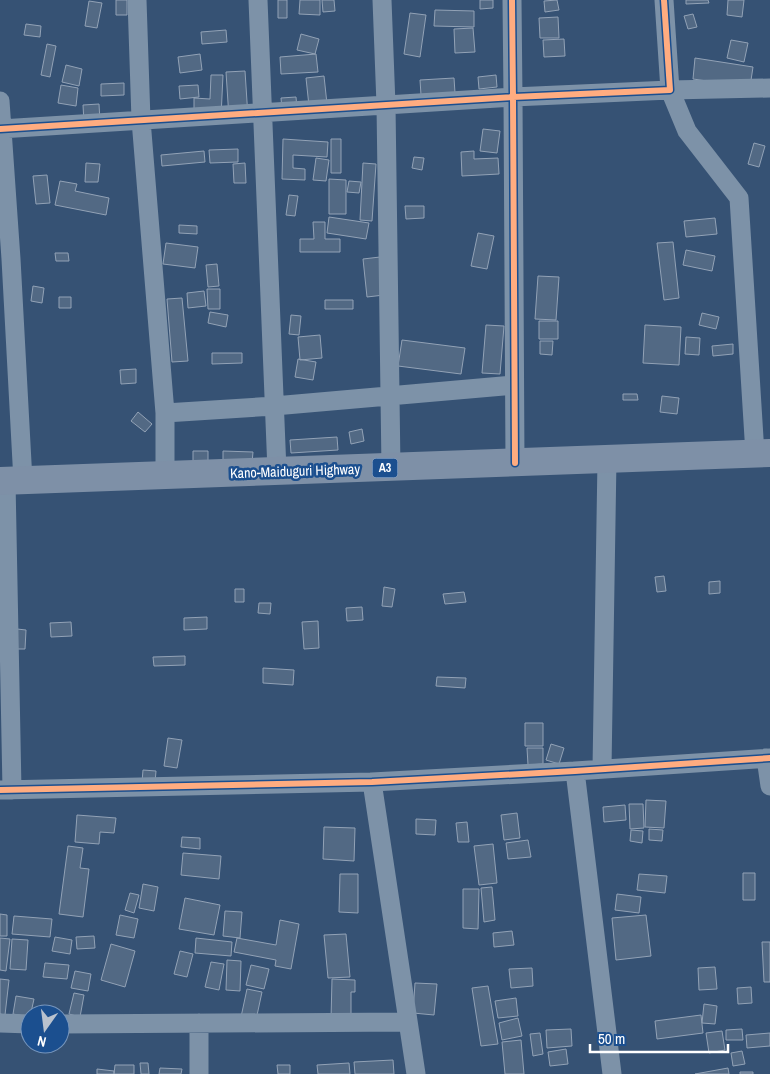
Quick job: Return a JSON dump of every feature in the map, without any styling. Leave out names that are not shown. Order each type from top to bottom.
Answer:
[{"type":"highway","name":"Kano-Maiduguri Highway","points":[[10,481],[763,453]]},
{"type":"street","points":[[137,0],[141,120],[165,413],[165,475]]},
{"type":"street","points":[[258,0],[277,471]]},
{"type":"street","points":[[382,0],[386,105],[391,468]]},
{"type":"street","points":[[512,0],[515,463]]},
{"type":"street","points":[[664,0],[670,90],[687,131],[739,198],[763,453]]},
{"type":"street","points":[[1,129],[513,97],[670,90],[770,88]]},
{"type":"street","points":[[0,101],[6,260],[10,481],[6,790],[372,782],[768,758],[770,786]]},
{"type":"street","points":[[165,413],[274,406],[514,385]]},
{"type":"street","points":[[602,769],[608,459]]},
{"type":"street","points":[[575,771],[612,1074]]},
{"type":"street","points":[[372,782],[416,1074]]},
{"type":"street","points":[[70,1024],[408,1022]]},
{"type":"street","points":[[0,1023],[20,1024]]},
{"type":"street","points":[[199,1023],[199,1074]]},
{"type":"building","points":[[116,0],[127,0],[127,15],[116,15]]},
{"type":"building","points":[[278,0],[287,0],[287,18],[278,18]]},
{"type":"building","points":[[300,0],[320,0],[320,15],[299,14]]},
{"type":"building","points":[[322,0],[334,0],[335,11],[323,12]]},
{"type":"building","points":[[480,0],[493,0],[493,8],[480,9]]},
{"type":"building","points":[[557,0],[559,10],[545,12],[544,1]]},
{"type":"building","points":[[686,0],[708,0],[709,3],[686,4]]},
{"type":"building","points":[[728,0],[744,0],[742,17],[727,15]]},
{"type":"building","points":[[89,1],[102,3],[97,28],[85,26]]},
{"type":"building","points":[[435,10],[474,11],[474,27],[434,26]]},
{"type":"building","points":[[410,13],[426,15],[420,57],[404,54]]},
{"type":"building","points":[[693,14],[697,27],[688,29],[684,16]]},
{"type":"building","points":[[558,17],[559,38],[540,38],[539,18]]},
{"type":"building","points":[[26,24],[41,26],[40,37],[24,35]]},
{"type":"building","points":[[473,28],[475,52],[455,53],[454,29]]},
{"type":"building","points":[[226,30],[227,42],[202,44],[201,32]]},
{"type":"building","points":[[301,34],[319,39],[315,54],[297,50]]},
{"type":"building","points":[[564,39],[565,56],[544,57],[543,40]]},
{"type":"building","points":[[731,40],[748,43],[744,62],[727,58]]},
{"type":"building","points":[[47,44],[56,46],[50,77],[41,75]]},
{"type":"building","points":[[200,54],[202,70],[180,73],[178,57]]},
{"type":"building","points":[[316,54],[318,72],[281,74],[280,57]]},
{"type":"building","points":[[695,58],[753,67],[750,87],[693,79]]},
{"type":"building","points":[[66,65],[82,69],[79,86],[62,82]]},
{"type":"building","points":[[245,71],[248,117],[229,118],[226,72]]},
{"type":"building","points":[[211,75],[223,75],[221,117],[194,116],[194,98],[210,99]]},
{"type":"building","points":[[496,75],[497,87],[479,89],[478,77]]},
{"type":"building","points":[[324,76],[327,104],[309,106],[306,78]]},
{"type":"building","points":[[454,78],[455,93],[421,95],[420,80]]},
{"type":"building","points":[[124,83],[124,95],[101,96],[101,84]]},
{"type":"building","points":[[61,85],[78,88],[76,106],[58,103]]},
{"type":"building","points":[[198,85],[199,97],[180,99],[179,86]]},
{"type":"building","points":[[296,97],[297,109],[282,110],[281,98]]},
{"type":"building","points":[[99,104],[100,122],[84,123],[83,105]]},
{"type":"building","points":[[483,129],[500,131],[497,153],[480,151]]},
{"type":"building","points":[[283,139],[328,142],[327,157],[293,155],[293,168],[305,169],[305,180],[282,179]]},
{"type":"building","points":[[331,139],[341,139],[341,173],[331,173]]},
{"type":"building","points":[[754,143],[765,146],[759,167],[748,164]]},
{"type":"building","points":[[238,149],[238,162],[210,163],[209,150]]},
{"type":"building","points":[[204,151],[205,162],[162,166],[161,155]]},
{"type":"building","points":[[474,151],[474,159],[498,158],[499,174],[462,176],[461,152]]},
{"type":"building","points":[[414,157],[424,158],[422,170],[412,168]]},
{"type":"building","points":[[316,158],[329,160],[326,181],[313,180]]},
{"type":"building","points":[[86,163],[100,164],[98,182],[85,182]]},
{"type":"building","points":[[245,163],[246,183],[234,183],[233,164]]},
{"type":"building","points":[[363,163],[376,164],[372,221],[360,220]]},
{"type":"building","points":[[47,175],[50,203],[36,204],[33,176]]},
{"type":"building","points":[[329,179],[346,180],[346,214],[329,214]]},
{"type":"building","points":[[60,181],[77,184],[75,191],[109,198],[106,215],[55,205]]},
{"type":"building","points":[[349,181],[361,182],[359,193],[347,192]]},
{"type":"building","points":[[289,195],[298,196],[295,216],[286,215]]},
{"type":"building","points":[[405,206],[424,206],[424,218],[406,219]]},
{"type":"building","points":[[329,217],[369,223],[366,239],[327,233]]},
{"type":"building","points":[[715,218],[717,234],[686,237],[684,221]]},
{"type":"building","points":[[313,222],[325,222],[325,239],[340,239],[340,252],[300,252],[300,239],[314,239]]},
{"type":"building","points":[[179,225],[197,226],[197,234],[179,233]]},
{"type":"building","points":[[478,233],[494,236],[487,269],[471,266]]},
{"type":"building","points":[[673,242],[679,298],[664,300],[657,243]]},
{"type":"building","points":[[166,243],[198,247],[195,268],[163,264]]},
{"type":"building","points":[[686,250],[715,256],[712,271],[683,265]]},
{"type":"building","points":[[55,253],[68,253],[69,261],[56,261]]},
{"type":"building","points":[[380,257],[384,295],[367,297],[363,259]]},
{"type":"building","points":[[217,264],[219,286],[208,287],[206,265]]},
{"type":"building","points":[[538,276],[559,277],[556,320],[535,319]]},
{"type":"building","points":[[33,286],[44,288],[42,303],[31,301]]},
{"type":"building","points":[[207,289],[220,289],[220,309],[208,309]]},
{"type":"building","points":[[204,291],[206,306],[188,308],[187,293]]},
{"type":"building","points":[[59,297],[71,297],[71,308],[59,308]]},
{"type":"building","points":[[182,298],[188,361],[172,362],[167,299]]},
{"type":"building","points":[[325,300],[353,300],[353,309],[325,309]]},
{"type":"building","points":[[210,312],[228,315],[226,327],[208,323]]},
{"type":"building","points":[[702,313],[719,317],[716,329],[699,325]]},
{"type":"building","points":[[291,315],[301,316],[299,335],[289,334]]},
{"type":"building","points":[[539,321],[558,321],[558,339],[539,339]]},
{"type":"building","points":[[486,325],[504,326],[500,374],[482,373]]},
{"type":"building","points":[[645,325],[681,327],[679,365],[643,363]]},
{"type":"building","points":[[320,335],[322,358],[300,360],[298,337]]},
{"type":"building","points":[[686,337],[700,338],[699,355],[685,354]]},
{"type":"building","points":[[402,340],[465,348],[461,374],[398,366]]},
{"type":"building","points":[[540,341],[553,341],[552,355],[540,354]]},
{"type":"building","points":[[733,344],[733,354],[713,356],[712,346]]},
{"type":"building","points":[[212,353],[242,353],[242,363],[212,364]]},
{"type":"building","points":[[298,359],[316,362],[313,380],[295,377]]},
{"type":"building","points":[[136,369],[136,383],[121,384],[120,370]]},
{"type":"building","points":[[623,394],[637,394],[638,400],[623,400]]},
{"type":"building","points":[[662,396],[679,398],[677,414],[660,412]]},
{"type":"building","points":[[138,412],[152,424],[145,432],[131,421]]},
{"type":"building","points":[[362,429],[364,441],[351,444],[349,432]]},
{"type":"building","points":[[337,437],[338,450],[291,453],[290,440]]},
{"type":"building","points":[[193,451],[208,451],[208,465],[193,465]]},
{"type":"building","points":[[223,451],[253,452],[252,463],[223,463]]},
{"type":"building","points":[[664,576],[666,591],[657,592],[655,577]]},
{"type":"building","points":[[720,581],[720,593],[709,594],[709,582]]},
{"type":"building","points":[[384,587],[395,589],[392,607],[382,606]]},
{"type":"building","points":[[235,589],[244,589],[244,602],[235,602]]},
{"type":"building","points":[[464,592],[466,602],[445,604],[443,594]]},
{"type":"building","points":[[259,603],[271,603],[270,614],[258,613]]},
{"type":"building","points":[[362,607],[363,620],[347,621],[346,608]]},
{"type":"building","points":[[207,617],[207,629],[184,630],[184,618]]},
{"type":"building","points":[[318,621],[319,648],[304,649],[302,622]]},
{"type":"building","points":[[71,622],[72,636],[51,637],[50,623]]},
{"type":"building","points":[[17,629],[26,630],[25,649],[16,649]]},
{"type":"building","points":[[185,656],[185,665],[154,666],[153,657]]},
{"type":"building","points":[[263,668],[294,670],[293,685],[263,683]]},
{"type":"building","points":[[437,677],[466,678],[465,688],[436,686]]},
{"type":"building","points":[[525,723],[543,723],[543,746],[525,746]]},
{"type":"building","points":[[168,738],[182,740],[177,768],[164,766]]},
{"type":"building","points":[[551,744],[564,748],[559,764],[546,760]]},
{"type":"building","points":[[527,748],[543,748],[543,764],[528,765]]},
{"type":"building","points":[[143,770],[156,771],[155,783],[142,782]]},
{"type":"building","points":[[646,800],[666,801],[664,828],[645,827]]},
{"type":"building","points":[[629,804],[643,804],[644,828],[630,829]]},
{"type":"building","points":[[625,805],[626,820],[604,822],[603,807]]},
{"type":"building","points":[[517,813],[520,838],[504,840],[501,815]]},
{"type":"building","points":[[77,815],[116,818],[114,833],[100,832],[99,844],[75,842]]},
{"type":"building","points":[[416,819],[436,820],[435,835],[416,834]]},
{"type":"building","points":[[467,822],[469,842],[458,842],[456,823]]},
{"type":"building","points":[[324,827],[355,828],[354,861],[323,859]]},
{"type":"building","points":[[649,829],[663,830],[662,841],[649,840]]},
{"type":"building","points":[[631,830],[643,831],[642,843],[630,841]]},
{"type":"building","points":[[182,837],[200,838],[200,849],[181,847]]},
{"type":"building","points":[[528,840],[531,857],[508,859],[506,843]]},
{"type":"building","points":[[493,844],[497,883],[479,885],[474,846]]},
{"type":"building","points":[[68,846],[83,848],[80,868],[89,869],[83,917],[59,914]]},
{"type":"building","points":[[183,853],[221,856],[219,879],[181,875]]},
{"type":"building","points":[[743,873],[755,873],[755,900],[743,900]]},
{"type":"building","points":[[340,874],[358,874],[358,913],[339,912]]},
{"type":"building","points":[[639,874],[667,876],[665,893],[637,890]]},
{"type":"building","points":[[143,884],[158,887],[154,911],[139,908]]},
{"type":"building","points":[[492,887],[495,920],[484,922],[481,888]]},
{"type":"building","points":[[463,889],[479,889],[478,929],[463,928]]},
{"type":"building","points":[[130,893],[139,895],[134,913],[125,910]]},
{"type":"building","points":[[617,894],[641,897],[639,913],[615,910]]},
{"type":"building","points":[[185,898],[220,905],[214,935],[179,929]]},
{"type":"building","points":[[225,911],[242,912],[240,938],[223,936]]},
{"type":"building","points":[[0,914],[7,915],[7,936],[0,936]]},
{"type":"building","points":[[120,915],[138,919],[134,938],[116,935]]},
{"type":"building","points":[[646,915],[651,956],[616,960],[612,918]]},
{"type":"building","points":[[14,916],[52,919],[50,937],[12,934]]},
{"type":"building","points":[[280,920],[299,924],[291,969],[275,966],[276,960],[234,952],[237,938],[276,945]]},
{"type":"building","points":[[512,931],[514,945],[494,947],[493,933]]},
{"type":"building","points":[[346,934],[350,977],[328,978],[324,935]]},
{"type":"building","points":[[94,936],[95,948],[77,949],[76,937]]},
{"type":"building","points":[[55,937],[72,940],[70,954],[52,951]]},
{"type":"building","points":[[0,938],[10,939],[6,971],[0,970]]},
{"type":"building","points":[[196,938],[232,942],[231,956],[195,953]]},
{"type":"building","points":[[12,939],[28,940],[26,970],[10,969]]},
{"type":"building","points":[[762,942],[770,942],[770,982],[764,982]]},
{"type":"building","points":[[111,944],[135,951],[125,987],[101,980]]},
{"type":"building","points":[[180,951],[193,954],[187,977],[174,974]]},
{"type":"building","points":[[227,960],[241,961],[240,991],[226,990]]},
{"type":"building","points":[[211,962],[224,964],[219,990],[205,987]]},
{"type":"building","points":[[45,963],[69,965],[67,979],[43,977]]},
{"type":"building","points":[[251,965],[269,969],[264,989],[246,985]]},
{"type":"building","points":[[715,967],[717,989],[699,990],[698,968]]},
{"type":"building","points":[[532,968],[533,986],[511,988],[509,969]]},
{"type":"building","points":[[75,971],[91,974],[88,991],[71,988]]},
{"type":"building","points":[[0,979],[9,980],[5,1015],[0,1014]]},
{"type":"building","points":[[332,979],[355,980],[355,992],[351,992],[351,1019],[331,1019]]},
{"type":"building","points":[[415,983],[437,984],[434,1015],[413,1013]]},
{"type":"building","points":[[488,986],[498,1044],[481,1046],[472,988]]},
{"type":"building","points":[[751,987],[752,1003],[738,1004],[737,988]]},
{"type":"building","points":[[247,989],[262,992],[256,1020],[241,1017]]},
{"type":"building","points":[[74,993],[84,995],[80,1017],[70,1014]]},
{"type":"building","points":[[16,996],[34,999],[33,1004],[20,1004],[20,1015],[13,1014]]},
{"type":"building","points":[[516,998],[518,1016],[498,1018],[495,1001]]},
{"type":"building","points":[[704,1004],[717,1006],[715,1024],[702,1023]]},
{"type":"building","points":[[701,1015],[703,1033],[657,1039],[655,1021]]},
{"type":"building","points":[[518,1018],[522,1036],[502,1040],[499,1023]]},
{"type":"building","points":[[571,1029],[572,1046],[547,1048],[546,1030]]},
{"type":"building","points":[[742,1029],[743,1040],[726,1040],[726,1030]]},
{"type":"building","points":[[722,1031],[725,1050],[709,1053],[706,1033]]},
{"type":"building","points":[[540,1033],[543,1054],[533,1056],[530,1034]]},
{"type":"building","points":[[770,1033],[770,1046],[747,1048],[746,1035]]},
{"type":"building","points":[[521,1040],[524,1074],[505,1074],[502,1042]]},
{"type":"building","points":[[566,1049],[568,1064],[550,1066],[548,1052]]},
{"type":"building","points":[[742,1051],[745,1064],[733,1066],[731,1053]]},
{"type":"building","points":[[393,1060],[394,1074],[355,1074],[354,1062]]},
{"type":"building","points":[[140,1063],[148,1063],[149,1074],[141,1074]]},
{"type":"building","points":[[349,1063],[350,1074],[318,1074],[317,1065]]},
{"type":"building","points":[[115,1065],[134,1065],[134,1074],[114,1074]]},
{"type":"building","points":[[277,1065],[290,1065],[290,1074],[278,1074]]},
{"type":"building","points":[[160,1068],[182,1069],[181,1074],[159,1074]]},
{"type":"building","points":[[728,1068],[729,1074],[695,1074]]},
{"type":"building","points":[[97,1069],[114,1071],[114,1074],[97,1074]]},
{"type":"building","points":[[740,1072],[753,1072],[753,1074],[740,1074]]},
{"type":"cycle path","points":[[0,129],[513,97],[512,0]]},
{"type":"cycle path","points":[[515,463],[513,97],[670,90],[664,0]]},
{"type":"cycle path","points":[[0,790],[372,782],[770,758]]}]
